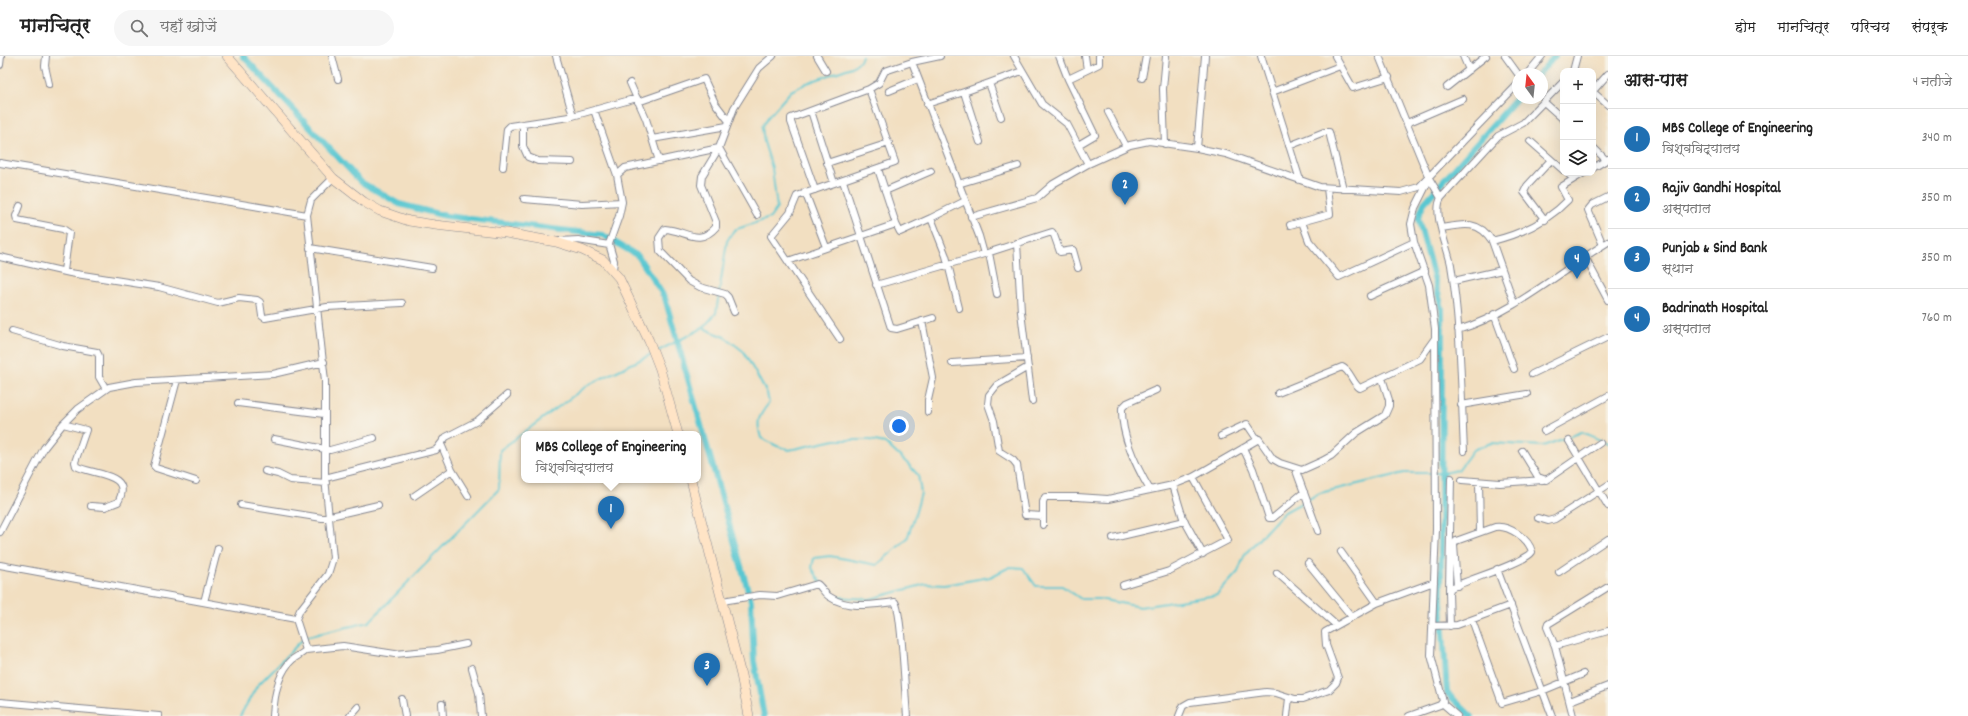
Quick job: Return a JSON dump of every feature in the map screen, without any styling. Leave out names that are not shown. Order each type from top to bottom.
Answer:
[{"type":"street","points":[[0,65],[1,56]]},
{"type":"street","points":[[46,56],[45,66],[49,84]]},
{"type":"street","points":[[227,56],[333,178],[364,202],[380,211],[409,221],[506,233],[556,242],[594,255],[613,270],[649,341],[660,369],[677,431]]},
{"type":"street","points":[[332,56],[338,79]]},
{"type":"street","points":[[556,56],[572,116]]},
{"type":"street","points":[[759,56],[764,62]]},
{"type":"street","points":[[734,312],[729,299],[725,294],[693,284],[663,255],[658,244],[661,234],[665,229],[696,237],[705,236],[716,227],[716,222],[703,190],[701,180],[703,173],[719,148],[736,105],[764,62],[773,56]]},
{"type":"street","points":[[817,56],[826,71]]},
{"type":"street","points":[[815,190],[791,119],[792,116],[811,111],[869,89],[879,83],[885,71],[912,62],[940,56]]},
{"type":"street","points":[[1014,56],[1038,100],[1067,124],[1088,164]]},
{"type":"street","points":[[1059,56],[1068,79],[1096,135],[1078,145]]},
{"type":"street","points":[[1085,56],[1087,70]]},
{"type":"street","points":[[1068,79],[1100,64],[1099,56]]},
{"type":"street","points":[[1142,78],[1146,56]]},
{"type":"street","points":[[1165,144],[1163,89],[1166,56]]},
{"type":"street","points":[[1197,148],[1205,56]]},
{"type":"street","points":[[1261,56],[1300,180]]},
{"type":"street","points":[[1335,56],[1353,88],[1389,77]]},
{"type":"street","points":[[1379,56],[1389,77],[1429,178],[1440,196]]},
{"type":"street","points":[[1463,56],[1469,70]]},
{"type":"street","points":[[1448,87],[1486,56]]},
{"type":"street","points":[[1505,56],[1514,68]]},
{"type":"street","points":[[1532,68],[1542,56]]},
{"type":"street","points":[[1574,68],[1577,56]]},
{"type":"street","points":[[912,62],[986,253],[997,294]]},
{"type":"street","points":[[1272,92],[1340,66]]},
{"type":"street","points":[[927,104],[1022,71]]},
{"type":"street","points":[[1596,88],[1608,74]]},
{"type":"street","points":[[503,167],[507,129],[513,125],[572,116],[637,100],[704,79],[715,104],[728,123]]},
{"type":"street","points":[[889,91],[918,79]]},
{"type":"street","points":[[630,83],[659,161]]},
{"type":"street","points":[[989,83],[1001,117]]},
{"type":"street","points":[[1548,98],[1560,85]]},
{"type":"street","points":[[840,338],[771,236],[790,213],[797,196],[895,162],[869,89]]},
{"type":"street","points":[[971,217],[1037,198],[1053,184],[1088,164],[1126,146],[1143,141],[1197,148],[1226,154],[1327,188],[1408,192],[1419,187],[1429,178],[1512,90]]},
{"type":"street","points":[[964,92],[980,142]]},
{"type":"street","points":[[1596,95],[1608,105]]},
{"type":"street","points":[[1407,123],[1463,99]]},
{"type":"street","points":[[1464,451],[1454,281],[1438,211],[1440,196],[1498,136],[1523,123],[1542,104]]},
{"type":"street","points":[[1546,104],[1560,116]]},
{"type":"street","points":[[594,110],[601,134],[617,174],[622,202],[609,244],[614,261],[613,270]]},
{"type":"street","points":[[811,111],[834,183]]},
{"type":"street","points":[[1108,112],[1126,146]]},
{"type":"street","points":[[652,139],[728,123]]},
{"type":"street","points":[[523,124],[523,146],[528,157],[538,161],[572,162]]},
{"type":"street","points":[[1289,146],[1324,132],[1329,132],[1343,189]]},
{"type":"street","points":[[1530,141],[1560,167]]},
{"type":"street","points":[[827,163],[889,143]]},
{"type":"street","points":[[617,174],[625,168],[719,148]]},
{"type":"street","points":[[719,148],[757,215]]},
{"type":"street","points":[[1596,150],[1607,159],[1596,166]]},
{"type":"street","points":[[1545,220],[1524,192],[1527,186],[1552,160]]},
{"type":"street","points":[[0,164],[307,215]]},
{"type":"street","points":[[958,184],[1018,166]]},
{"type":"street","points":[[878,169],[900,232],[965,201]]},
{"type":"street","points":[[885,192],[932,171]]},
{"type":"street","points":[[1570,176],[1574,179]]},
{"type":"street","points":[[1492,240],[1514,235],[1545,220],[1568,200],[1561,187],[1579,176]]},
{"type":"street","points":[[306,648],[296,619],[300,610],[328,574],[332,567],[333,558],[330,517],[325,481],[326,450],[324,362],[316,308],[307,215],[311,200],[333,178]]},
{"type":"street","points":[[1429,178],[1412,216],[1411,224],[1414,242],[1425,271],[1431,300],[1435,338],[1435,626],[1431,655],[1442,703],[1457,716]]},
{"type":"street","points":[[843,181],[891,328],[897,329],[933,318]]},
{"type":"street","points":[[1290,225],[1330,214],[1327,188]]},
{"type":"street","points":[[805,192],[826,247]]},
{"type":"street","points":[[1458,330],[1476,324],[1547,284],[1605,243],[1588,210],[1592,205],[1608,197]]},
{"type":"street","points":[[524,200],[582,204],[622,202]]},
{"type":"street","points":[[20,206],[16,216],[17,220],[63,229],[69,233],[64,271]]},
{"type":"street","points":[[931,218],[949,263],[959,308]]},
{"type":"street","points":[[1302,222],[1309,241],[1339,277],[1414,242]]},
{"type":"street","points":[[788,260],[896,224]]},
{"type":"street","points":[[1442,228],[1460,225],[1475,226],[1483,229],[1492,240],[1514,303]]},
{"type":"street","points":[[876,285],[1053,233],[1060,252],[1073,250],[1078,268]]},
{"type":"street","points":[[556,242],[578,240],[609,244]]},
{"type":"street","points":[[1017,244],[1021,312],[1032,401]]},
{"type":"street","points":[[310,248],[432,268]]},
{"type":"street","points":[[0,257],[64,271],[159,287],[218,303],[239,298],[257,300],[260,302],[262,316],[264,318],[316,308],[402,303]]},
{"type":"street","points":[[1585,257],[1607,298]]},
{"type":"street","points":[[1454,281],[1502,270]]},
{"type":"street","points":[[1370,296],[1425,271]]},
{"type":"street","points":[[1494,314],[1514,370]]},
{"type":"street","points":[[922,321],[933,378],[928,400],[928,412]]},
{"type":"street","points":[[12,331],[63,346],[97,352],[99,356],[99,377],[106,389]]},
{"type":"street","points":[[1532,374],[1608,337]]},
{"type":"street","points":[[1278,393],[1342,367],[1346,369],[1356,385],[1360,388],[1420,359],[1435,338]]},
{"type":"street","points":[[952,364],[1027,358]]},
{"type":"street","points":[[0,532],[44,448],[63,424],[78,409],[106,389],[136,382],[273,374],[324,362]]},
{"type":"street","points":[[1028,367],[997,385],[989,395],[988,404],[995,427],[999,451],[1014,460],[1017,465],[1025,515],[1043,516]]},
{"type":"street","points":[[1221,436],[1247,424],[1257,439],[1261,440],[1276,461],[1295,468],[1305,469],[1331,456],[1356,433],[1384,415],[1389,406],[1389,400],[1382,378]]},
{"type":"street","points":[[177,380],[154,466],[156,468],[196,481]]},
{"type":"street","points":[[1150,490],[1137,467],[1130,447],[1122,408],[1127,403],[1156,390]]},
{"type":"street","points":[[1462,405],[1527,394]]},
{"type":"street","points":[[265,471],[278,474],[290,480],[325,481],[431,451],[438,448],[449,434],[477,420],[507,395]]},
{"type":"street","points":[[1544,431],[1608,396]]},
{"type":"street","points":[[238,403],[324,414]]},
{"type":"street","points":[[63,424],[86,430],[75,462],[77,468],[114,478],[120,484],[121,494],[118,502],[105,508],[91,506]]},
{"type":"street","points":[[274,439],[326,450],[374,438]]},
{"type":"street","points":[[1043,525],[1043,502],[1045,497],[1108,499],[1173,485],[1193,477],[1257,439]]},
{"type":"street","points":[[1569,442],[1608,506]]},
{"type":"street","points":[[1462,480],[1510,483],[1550,479],[1600,443]]},
{"type":"street","points":[[441,444],[452,470],[468,496]]},
{"type":"street","points":[[1243,448],[1253,469],[1269,518],[1273,518],[1305,494]]},
{"type":"street","points":[[1522,451],[1538,477],[1543,480]]},
{"type":"street","points":[[1295,468],[1318,531]]},
{"type":"street","points":[[414,496],[452,470]]},
{"type":"street","points":[[1123,585],[1158,574],[1226,542],[1227,538],[1193,477]]},
{"type":"street","points":[[1448,626],[1451,478]]},
{"type":"street","points":[[1479,482],[1480,532]]},
{"type":"street","points":[[691,483],[741,675],[748,716]]},
{"type":"street","points":[[1173,485],[1185,521],[1203,554]]},
{"type":"street","points":[[1538,518],[1548,521],[1555,519],[1608,485]]},
{"type":"street","points":[[241,504],[311,517],[330,517],[378,505]]},
{"type":"street","points":[[1113,538],[1185,521]]},
{"type":"street","points":[[1449,590],[1497,569],[1510,566],[1528,556],[1532,552],[1530,546],[1522,537],[1500,526],[1454,542],[1457,586]]},
{"type":"street","points":[[1559,572],[1608,539]]},
{"type":"street","points":[[204,602],[218,548]]},
{"type":"street","points":[[1341,552],[1378,603]]},
{"type":"street","points":[[1308,563],[1352,617]]},
{"type":"street","points":[[0,565],[296,619]]},
{"type":"street","points":[[1497,569],[1552,716]]},
{"type":"street","points":[[1277,573],[1336,625]]},
{"type":"street","points":[[1179,716],[1183,706],[1190,702],[1266,692],[1276,693],[1289,698],[1303,699],[1324,692],[1336,683],[1338,675],[1326,645],[1324,635],[1328,629],[1378,603],[1434,582]]},
{"type":"street","points":[[722,601],[760,595],[777,596],[816,584],[830,598],[846,603],[874,605],[893,602],[896,603],[901,638],[907,716]]},
{"type":"street","points":[[1573,716],[1548,624],[1593,598],[1608,586]]},
{"type":"street","points":[[1435,626],[1448,626],[1472,620],[1511,606]]},
{"type":"street","points":[[1472,620],[1502,703],[1542,691],[1583,674]]},
{"type":"street","points":[[1555,646],[1608,631]]},
{"type":"street","points":[[273,716],[275,699],[283,674],[292,660],[306,648],[343,646],[395,654],[437,650],[466,644]]},
{"type":"street","points":[[472,668],[479,693],[481,716]]},
{"type":"street","points":[[1570,701],[1608,686]]},
{"type":"street","points":[[1287,716],[1289,698]]},
{"type":"street","points":[[402,699],[405,716]]},
{"type":"street","points":[[0,702],[159,716]]},
{"type":"street","points":[[1409,716],[1442,703]]},
{"type":"street","points":[[442,704],[443,716]]},
{"type":"street","points":[[350,716],[358,707]]},
{"type":"waterway","points":[[243,56],[361,182],[399,204],[446,216],[603,235],[638,256],[665,298],[751,601],[754,661],[764,716]]},
{"type":"waterway","points":[[656,352],[703,328],[716,313],[727,241],[734,230],[770,218],[777,208],[772,168],[764,142],[762,127],[768,117],[791,91],[807,83],[852,67],[860,61],[862,56]]},
{"type":"waterway","points":[[1544,68],[1555,56]]},
{"type":"waterway","points":[[1471,716],[1447,693],[1441,602],[1442,308],[1418,218],[1424,203],[1512,104]]},
{"type":"waterway","points":[[703,328],[725,337],[743,351],[767,393],[769,403],[762,412],[758,423],[761,438],[789,450],[835,440],[870,440],[885,443],[918,475],[921,493],[907,539],[877,565],[830,556],[814,558],[812,568],[823,586]]},
{"type":"waterway","points":[[526,431],[588,385],[652,354]]},
{"type":"waterway","points":[[835,597],[870,599],[926,584],[944,585],[990,577],[1010,567],[1023,568],[1036,586],[1062,586],[1081,599],[1099,599],[1140,607],[1217,595],[1238,572],[1245,554],[1283,513],[1320,493],[1404,473],[1442,473],[1458,470],[1473,450],[1491,443],[1543,446],[1582,432],[1608,443]]},
{"type":"waterway","points":[[240,716],[257,686],[305,637],[369,622],[499,489],[500,450],[521,434]]},
{"type":"place","name":"Rajiv Gandhi Hospital","points":[[1125,205]]},
{"type":"place","name":"Badrinath Hospital","points":[[1577,279]]},
{"type":"place","name":"MBS College of Engineering","points":[[611,529]]},
{"type":"place","name":"Punjab & Sind Bank","points":[[707,686]]}]
